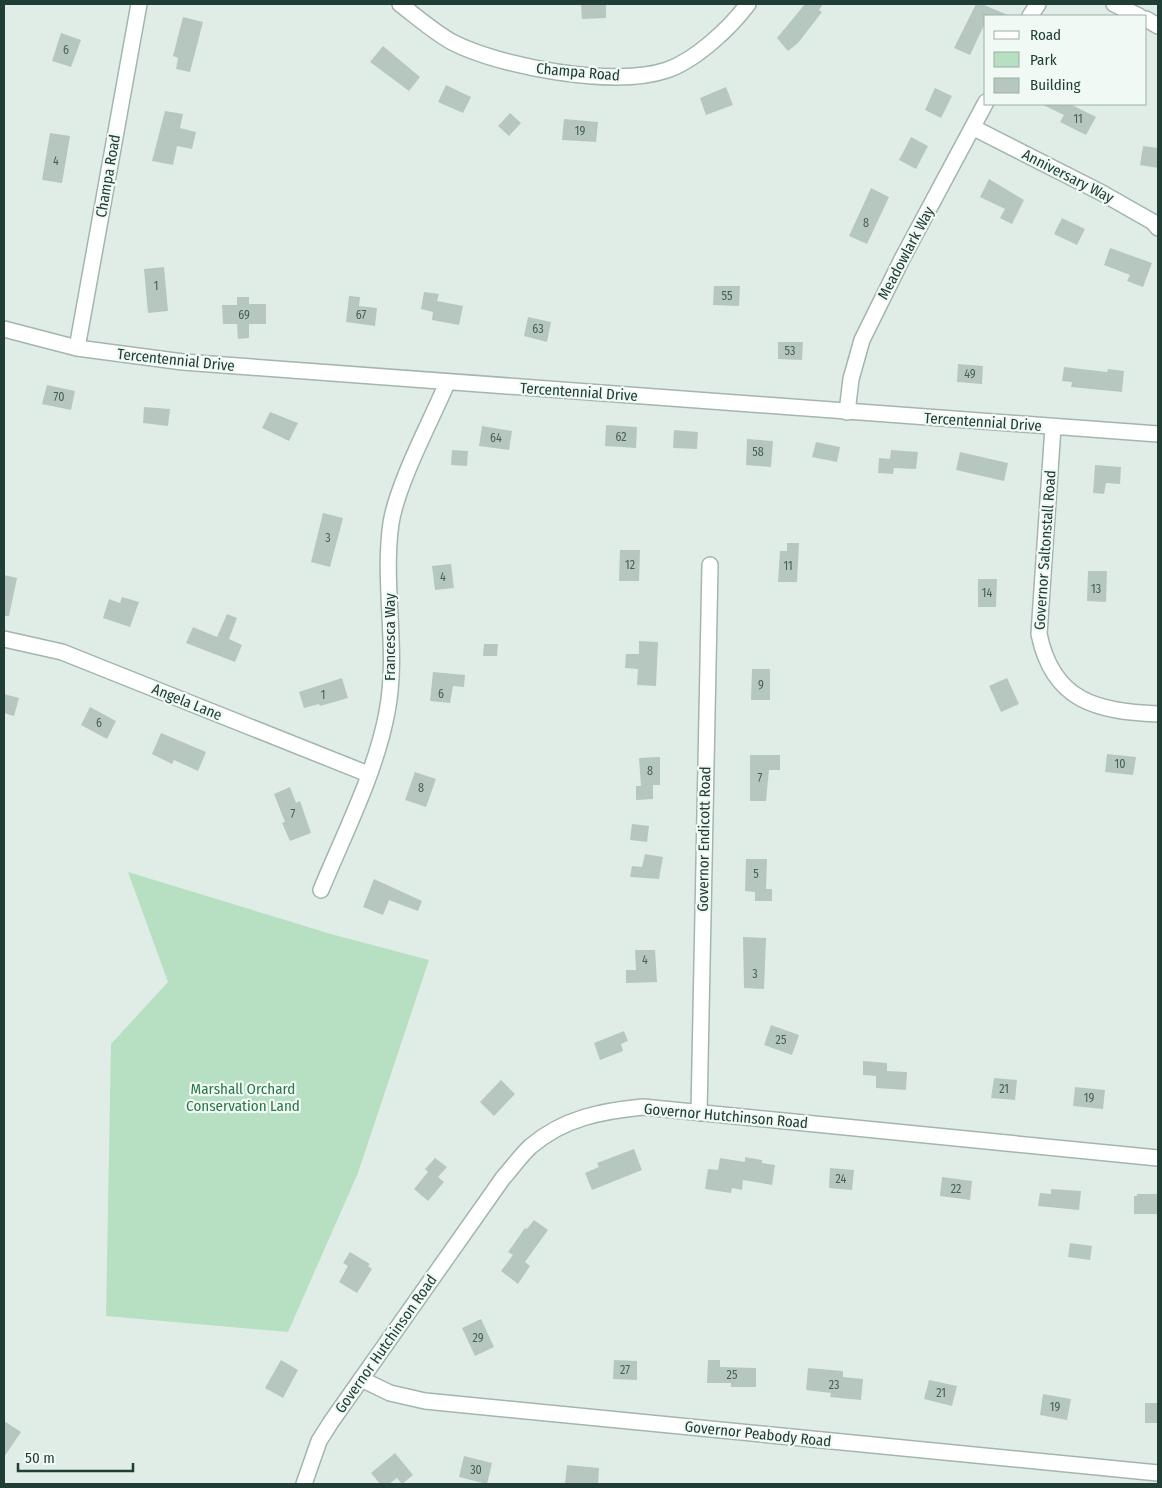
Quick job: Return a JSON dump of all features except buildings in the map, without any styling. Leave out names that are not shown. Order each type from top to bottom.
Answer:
[{"type":"street","name":"Champa Road","points":[[77,348],[139,4]]},
{"type":"street","name":"Champa Road","points":[[400,4],[452,41],[517,66],[561,73],[636,76],[667,70],[700,51],[732,26],[748,4]]},
{"type":"street","points":[[1031,15],[1038,4]]},
{"type":"street","points":[[1114,4],[1137,15]]},
{"type":"street","name":"Meadowlark Way","points":[[847,412],[851,379],[862,340],[949,170],[974,128],[985,105]]},
{"type":"street","name":"Anniversary Way","points":[[974,128],[1102,193],[1153,222],[1158,228]]},
{"type":"street","name":"Tercentennial Drive","points":[[4,329],[77,348],[183,362],[447,383],[1158,434]]},
{"type":"street","name":"Francesca Way","points":[[321,890],[368,774],[387,715],[392,654],[390,540],[392,522],[406,478],[447,383]]},
{"type":"street","name":"Governor Saltonstall Road","points":[[1054,427],[1039,634],[1043,655],[1054,675],[1089,704],[1118,712],[1158,714]]},
{"type":"street","name":"Governor Endicott Road","points":[[699,1113],[710,565]]},
{"type":"street","name":"Angela Lane","points":[[4,639],[62,652],[368,774]]},
{"type":"street","name":"Governor Hutchinson Road","points":[[304,1484],[319,1442],[361,1379],[503,1178],[531,1146],[564,1124],[603,1111],[643,1107],[1158,1158]]},
{"type":"street","name":"Governor Peabody Road","points":[[361,1379],[390,1393],[425,1401],[1158,1473]]},
{"type":"green space","name":"Marshall Orchard Conservation Land","points":[[128,872],[331,934],[429,960],[358,1173],[288,1332],[106,1316],[111,1044],[168,982]]}]
